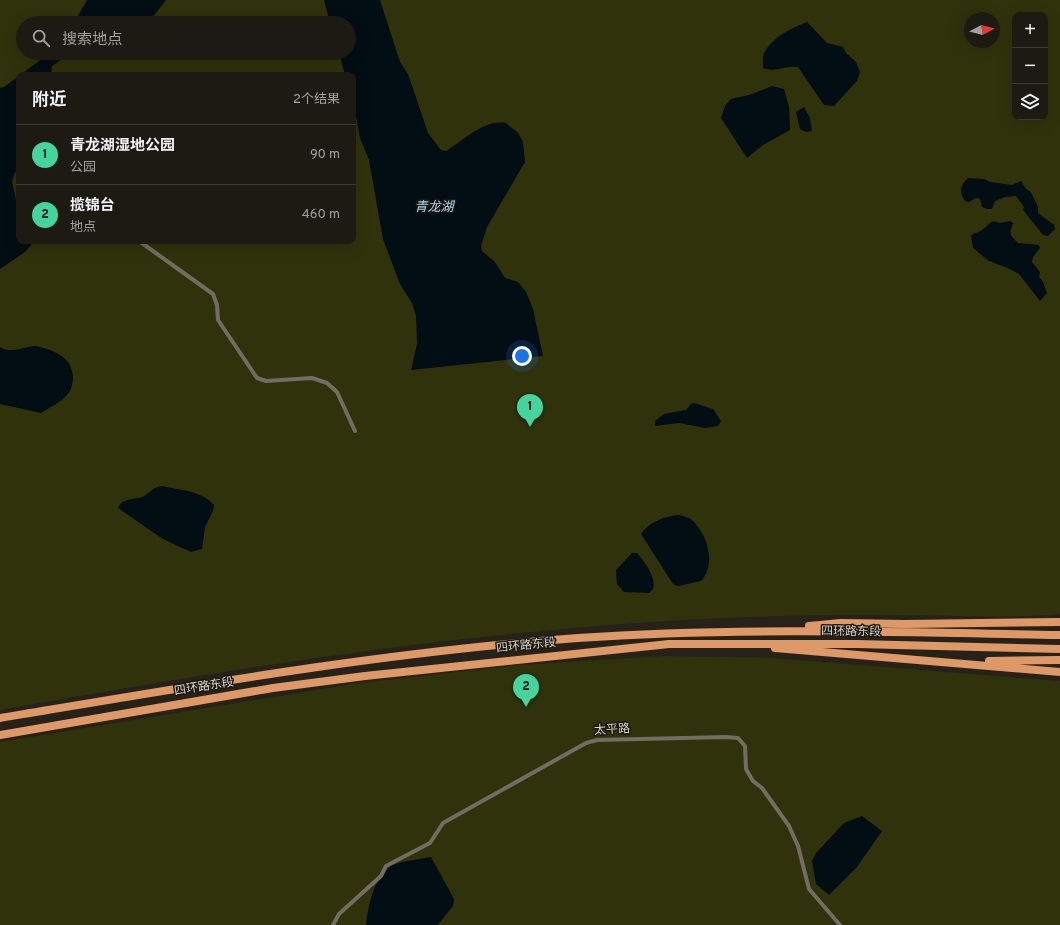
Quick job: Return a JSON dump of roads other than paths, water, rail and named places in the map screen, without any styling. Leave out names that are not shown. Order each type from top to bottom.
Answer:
[{"type":"highway","points":[[759,631],[840,622],[905,624],[1058,621]]},
{"type":"highway","name":"四环路东段","points":[[0,718],[391,656],[574,638],[658,633],[759,631],[862,631],[1060,635]]},
{"type":"highway","points":[[711,643],[1060,672]]},
{"type":"highway","name":"四环路东段","points":[[0,735],[273,688],[440,667],[669,644],[711,643],[1060,648]]},
{"type":"highway","points":[[942,662],[1060,660]]},
{"type":"street","points":[[143,244],[213,294],[217,305],[218,320],[257,378],[266,381],[312,378],[327,383],[337,392],[355,431]]},
{"type":"street","name":"太平路","points":[[333,925],[339,914],[380,876],[386,866],[430,843],[443,823],[586,743],[596,740],[726,737],[738,738],[745,746],[746,769],[753,781],[762,788],[789,826],[798,846],[809,890],[840,925]]},
{"type":"water","points":[[87,0],[166,0],[153,16],[78,16]]},
{"type":"water","name":"青龙湖","points":[[324,0],[380,0],[400,62],[408,74],[428,133],[441,150],[446,151],[482,127],[490,124],[506,123],[518,133],[523,142],[525,162],[487,227],[481,246],[482,251],[495,262],[505,278],[518,282],[526,292],[533,309],[543,356],[411,370],[417,344],[416,316],[412,303],[400,284],[383,239],[369,160],[360,138],[356,117],[356,72],[344,72],[341,60],[356,60],[356,16],[328,16]]},
{"type":"water","points":[[807,22],[827,43],[843,47],[846,53],[856,62],[860,72],[857,81],[834,106],[824,105],[798,67],[771,70],[763,68],[763,55],[772,42],[789,30]]},
{"type":"water","points":[[40,60],[61,60],[52,66],[51,72],[24,72]]},
{"type":"water","points":[[16,78],[16,171],[12,182],[16,200],[16,244],[32,244],[25,252],[0,269],[0,88],[4,87]]},
{"type":"water","points":[[772,86],[784,89],[789,107],[790,130],[763,145],[747,158],[721,118],[725,106],[731,99],[749,95]]},
{"type":"water","points":[[804,107],[810,118],[812,131],[806,132],[800,129],[796,112]]},
{"type":"water","points":[[968,178],[984,179],[990,182],[1012,185],[1021,181],[1026,189],[1031,192],[1038,207],[1038,213],[1054,225],[1055,229],[1048,236],[1043,235],[1023,210],[1024,207],[1016,196],[1005,197],[995,201],[992,209],[982,207],[980,199],[976,198],[969,202],[965,201],[961,189],[963,183]]},
{"type":"water","points":[[993,221],[1000,223],[1010,221],[1013,223],[1011,233],[1018,243],[1039,245],[1040,248],[1033,257],[1032,262],[1040,272],[1039,277],[1043,282],[1047,293],[1040,301],[1019,274],[989,261],[973,248],[971,236],[982,230]]},
{"type":"water","points":[[35,346],[55,352],[69,364],[73,377],[70,391],[62,400],[41,413],[0,404],[0,347],[13,350]]},
{"type":"water","points":[[694,403],[713,409],[721,421],[718,426],[705,428],[679,423],[655,426],[655,421],[664,414],[686,410],[691,404]]},
{"type":"water","points":[[162,486],[197,494],[209,500],[214,505],[213,511],[205,527],[202,549],[191,552],[163,539],[118,508],[120,504],[127,500],[142,497],[155,488]]},
{"type":"water","points":[[679,515],[690,518],[702,532],[708,549],[709,558],[706,574],[701,581],[678,586],[673,584],[641,534],[648,526],[658,520]]},
{"type":"water","points":[[632,553],[637,553],[652,575],[654,585],[653,589],[649,593],[624,592],[617,584],[616,570]]},
{"type":"water","points":[[862,816],[882,831],[857,867],[829,895],[816,884],[812,861],[816,853],[844,823]]},
{"type":"water","points":[[431,857],[454,899],[453,906],[438,925],[366,925],[368,909],[373,892],[380,877],[385,871],[391,866],[400,863]]},
{"type":"place","name":"青龙湖湿地公园","points":[[530,427]]},
{"type":"place","name":"揽锦台","points":[[526,707]]}]
